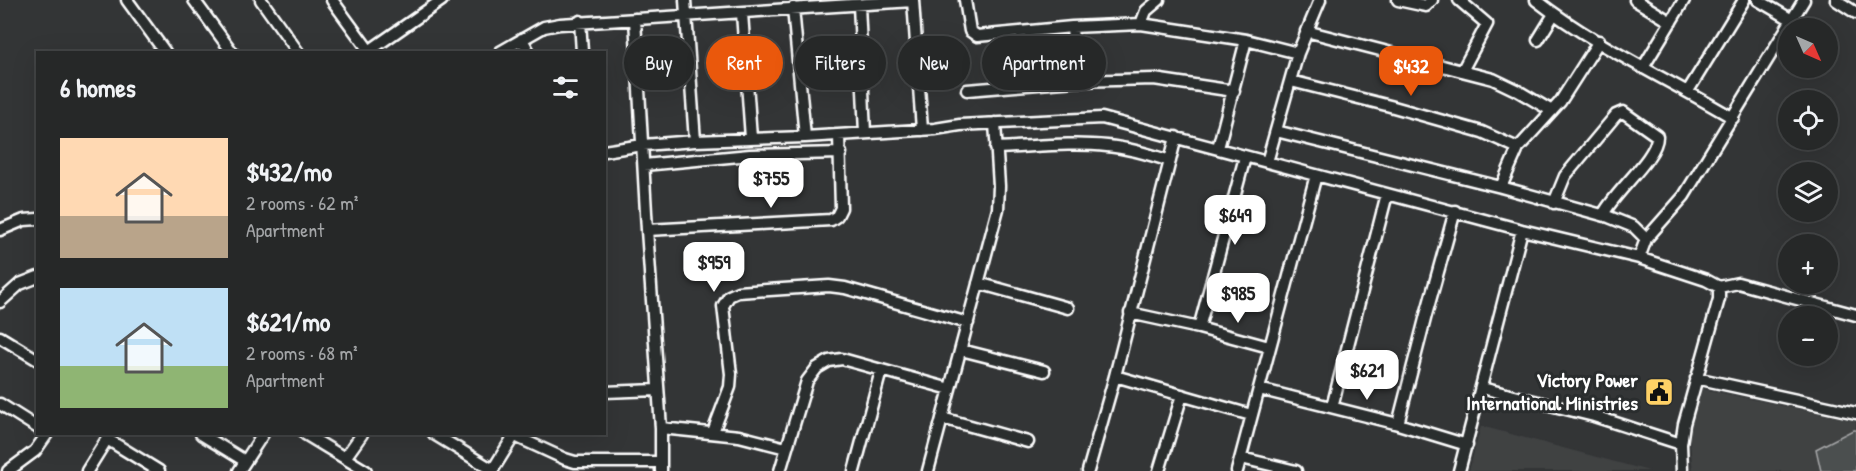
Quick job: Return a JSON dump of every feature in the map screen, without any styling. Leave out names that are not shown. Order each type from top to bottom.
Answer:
[{"type":"street","points":[[127,0],[164,51]]},
{"type":"street","points":[[194,0],[231,51]]},
{"type":"street","points":[[261,0],[297,51]]},
{"type":"street","points":[[348,0],[335,4],[369,51]]},
{"type":"street","points":[[371,51],[442,0]]},
{"type":"street","points":[[685,0],[695,141]]},
{"type":"street","points":[[502,51],[544,27],[580,21],[742,13],[913,0],[922,130]]},
{"type":"street","points":[[965,0],[970,31],[976,36],[1072,27],[1140,24],[1246,40],[1298,53]]},
{"type":"street","points":[[1140,24],[1146,11],[1159,0]]},
{"type":"street","points":[[1268,162],[1298,53],[1320,0]]},
{"type":"street","points":[[1398,0],[1426,6],[1432,0]]},
{"type":"street","points":[[1459,0],[1487,24],[1462,71]]},
{"type":"street","points":[[1536,0],[1554,14],[1599,41],[1733,118]]},
{"type":"street","points":[[1635,0],[1671,22]]},
{"type":"street","points":[[1644,66],[1684,0]]},
{"type":"street","points":[[1688,91],[1744,0]]},
{"type":"street","points":[[1758,0],[1789,18]]},
{"type":"street","points":[[1793,18],[1804,0]]},
{"type":"street","points":[[1836,0],[1856,14]]},
{"type":"street","points":[[859,5],[865,133]]},
{"type":"street","points":[[793,8],[805,137]]},
{"type":"street","points":[[742,13],[751,138]]},
{"type":"street","points":[[1538,40],[1554,14]]},
{"type":"street","points":[[437,435],[493,470],[515,435],[575,462],[661,467],[661,428],[635,19]]},
{"type":"street","points":[[580,21],[582,51]]},
{"type":"street","points":[[1072,27],[1073,36]]},
{"type":"street","points":[[1306,31],[1462,71],[1507,85],[1552,111]]},
{"type":"street","points":[[522,39],[528,51]]},
{"type":"street","points":[[1218,148],[1246,40]]},
{"type":"street","points":[[1501,187],[1518,148],[1568,91],[1599,41]]},
{"type":"street","points":[[1639,258],[1646,239],[1684,196],[1778,43]]},
{"type":"street","points":[[1106,80],[1154,79],[1234,91]]},
{"type":"street","points":[[1291,81],[1482,132],[1518,148]]},
{"type":"street","points":[[1554,203],[1565,176],[1574,163],[1616,115],[1623,112],[1658,139],[1651,153],[1615,196],[1603,215]]},
{"type":"street","points":[[606,151],[695,141],[805,137],[994,123],[1102,118],[1522,230],[1639,258],[1706,279],[1719,287],[1738,283],[1856,315]]},
{"type":"street","points":[[928,471],[962,350],[1000,198],[994,123]]},
{"type":"street","points":[[1276,131],[1603,215],[1634,227],[1646,239]]},
{"type":"street","points":[[647,230],[831,220],[837,216],[841,208],[839,135]]},
{"type":"street","points":[[1088,471],[1176,137]]},
{"type":"street","points":[[996,148],[1080,144],[1107,146],[1132,150],[1170,161]]},
{"type":"street","points":[[644,165],[750,155],[841,153]]},
{"type":"street","points":[[1199,328],[1245,157]]},
{"type":"street","points":[[1237,471],[1316,175]]},
{"type":"street","points":[[1332,407],[1388,194]]},
{"type":"street","points":[[1398,424],[1455,211]]},
{"type":"street","points":[[0,230],[24,220],[36,219]]},
{"type":"street","points":[[1460,471],[1522,230]]},
{"type":"street","points":[[0,302],[20,284],[36,278]]},
{"type":"street","points":[[978,283],[1068,308]]},
{"type":"street","points":[[713,432],[730,387],[731,374],[723,306],[729,296],[738,292],[829,286],[845,288],[968,323]]},
{"type":"street","points":[[1682,471],[1681,444],[1684,424],[1719,299],[1719,287]]},
{"type":"street","points":[[1131,313],[1269,347]]},
{"type":"street","points":[[0,337],[36,359]]},
{"type":"street","points":[[962,350],[1044,371]]},
{"type":"street","points":[[780,471],[807,381],[817,368],[829,361],[842,359],[950,389]]},
{"type":"street","points":[[854,471],[881,371]]},
{"type":"street","points":[[1114,376],[1251,415]]},
{"type":"street","points":[[1696,378],[1856,413]]},
{"type":"street","points":[[1482,388],[1594,416],[1681,444]]},
{"type":"street","points":[[1259,389],[1398,424],[1467,445]]},
{"type":"street","points":[[606,392],[658,390]]},
{"type":"street","points":[[1159,471],[1182,395]]},
{"type":"street","points":[[0,404],[36,427]]},
{"type":"street","points":[[942,418],[1028,442]]},
{"type":"street","points":[[661,428],[713,432],[786,448]]},
{"type":"street","points":[[8,471],[35,451],[46,435]]},
{"type":"street","points":[[203,435],[245,461]]},
{"type":"street","points":[[239,471],[262,435]]},
{"type":"street","points":[[307,435],[366,471]]},
{"type":"street","points":[[345,458],[361,435]]},
{"type":"street","points":[[87,471],[109,436],[159,471]]},
{"type":"street","points":[[1241,458],[1296,471]]},
{"type":"shaded area","points":[[1699,388],[1856,421],[1856,471],[1693,471],[1689,434]]},
{"type":"shaded area","points":[[1481,426],[1649,471],[1469,471]]},
{"type":"shaded area","points":[[1856,430],[1856,471],[1821,471],[1816,449]]},
{"type":"place","name":"Victory Power International Ministries","points":[[1659,392]]}]
